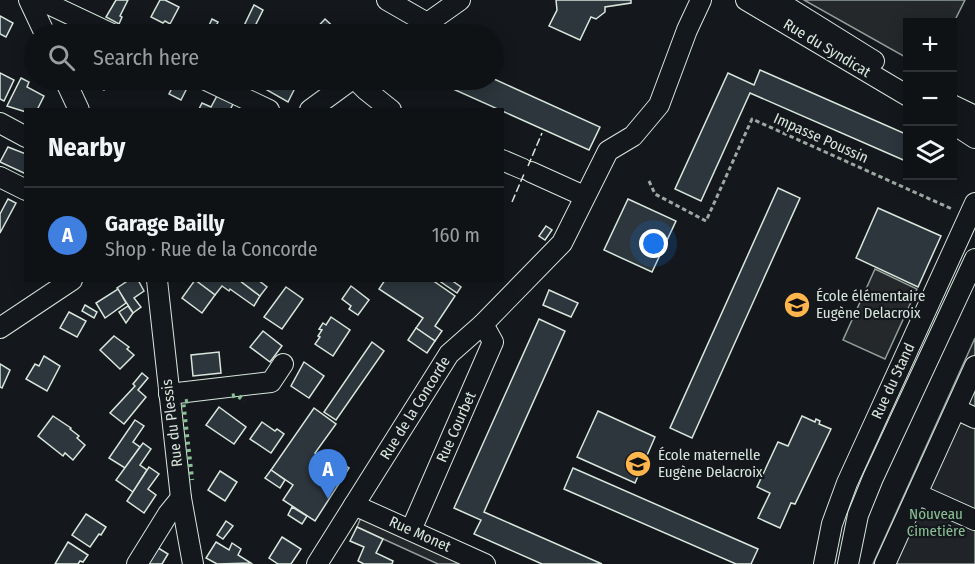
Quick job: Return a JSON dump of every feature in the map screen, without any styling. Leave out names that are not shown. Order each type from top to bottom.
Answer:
[{"type":"street","points":[[29,0],[40,24]]},
{"type":"street","points":[[39,0],[91,24]]},
{"type":"street","points":[[387,0],[413,24]]},
{"type":"street","points":[[426,24],[460,0]]},
{"type":"street","name":"Rue de la Concorde","points":[[317,564],[449,354],[483,324],[562,243],[608,151],[633,136],[659,105],[687,30],[701,0]]},
{"type":"street","name":"Rue du Syndicat","points":[[746,0],[903,93]]},
{"type":"street","name":"Rue du Syndicat","points":[[776,0],[903,78]]},
{"type":"street","points":[[70,90],[78,108]]},
{"type":"street","points":[[227,90],[265,108]]},
{"type":"street","points":[[313,108],[337,90]]},
{"type":"street","points":[[366,90],[388,108]]},
{"type":"street","points":[[957,107],[975,116]]},
{"type":"street","points":[[0,123],[24,136]]},
{"type":"street","points":[[957,126],[975,138]]},
{"type":"street","points":[[504,161],[584,196]]},
{"type":"street","points":[[0,177],[24,189]]},
{"type":"street","name":"Rue du Stand","points":[[824,564],[832,524],[847,483],[975,203]]},
{"type":"street","name":"Rue du Stand","points":[[848,564],[858,515],[873,478],[975,259]]},
{"type":"street","points":[[0,328],[69,282]]},
{"type":"street","name":"Rue du Plessis","points":[[157,282],[181,498],[193,564]]},
{"type":"street","name":"Rue Courbet","points":[[411,530],[493,342],[483,324]]},
{"type":"street","points":[[169,394],[271,382],[283,364]]},
{"type":"street","points":[[885,564],[975,366]]},
{"type":"street","points":[[956,409],[975,418]]},
{"type":"street","points":[[917,494],[975,520]]},
{"type":"street","points":[[136,564],[181,498]]},
{"type":"street","name":"Rue Monet","points":[[354,505],[485,564]]},
{"type":"path","name":"Impasse Poussin","points":[[649,181],[655,195],[706,221],[752,119],[951,209]]},
{"type":"green space","name":"Nouveau Cimetière","points":[[975,338],[975,564],[873,564]]},
{"type":"shaded area","points":[[804,0],[965,0],[956,18],[903,18],[903,56]]},
{"type":"shaded area","points":[[875,269],[917,289],[885,359],[843,340]]},
{"type":"shaded area","points":[[362,515],[466,564],[438,564],[357,527]]},
{"type":"building","points":[[116,0],[128,0],[120,16],[122,17],[119,24],[106,17]]},
{"type":"building","points":[[160,0],[179,7],[170,24],[151,17]]},
{"type":"building","points":[[556,0],[631,0],[631,3],[605,7],[605,12],[596,19],[591,17],[580,40],[549,26],[557,10]]},
{"type":"building","points":[[254,5],[263,10],[256,24],[245,24]]},
{"type":"building","points":[[0,16],[13,23],[6,37],[0,34]]},
{"type":"building","points":[[212,19],[218,22],[217,24],[210,24]]},
{"type":"building","points":[[325,19],[330,24],[320,24]]},
{"type":"building","points":[[760,70],[903,133],[903,160],[750,93],[701,201],[675,189],[728,73],[754,85]]},
{"type":"building","points":[[0,73],[14,80],[4,101],[0,99]]},
{"type":"building","points":[[21,78],[24,80],[24,90],[33,90],[44,96],[38,108],[24,108],[24,111],[7,106]]},
{"type":"building","points":[[504,84],[600,127],[589,150],[504,112],[504,108],[495,108],[455,90],[504,90]]},
{"type":"building","points":[[171,90],[186,90],[181,100],[169,94]]},
{"type":"building","points":[[267,90],[294,90],[288,102]]},
{"type":"building","points":[[218,94],[234,102],[231,108],[200,108],[202,103],[211,107]]},
{"type":"building","points":[[8,147],[24,153],[24,173],[0,162]]},
{"type":"building","points":[[778,188],[800,198],[692,438],[670,428]]},
{"type":"building","points":[[8,199],[16,203],[0,233],[0,214]]},
{"type":"building","points":[[628,199],[676,221],[652,272],[604,250]]},
{"type":"building","points":[[878,208],[941,236],[918,287],[856,258]]},
{"type":"building","points":[[546,226],[552,230],[545,240],[539,236]]},
{"type":"building","points":[[126,282],[139,282],[144,291],[134,298],[141,307],[133,313],[117,288]]},
{"type":"building","points":[[194,282],[198,282],[215,295],[202,313],[182,298]]},
{"type":"building","points":[[198,282],[242,282],[260,296],[254,306],[222,286],[215,295]]},
{"type":"building","points":[[242,282],[261,282],[267,287],[260,296]]},
{"type":"building","points":[[384,282],[435,282],[455,296],[435,326],[442,331],[435,341],[416,328],[423,318],[379,289]]},
{"type":"building","points":[[441,282],[454,282],[461,287],[457,293]]},
{"type":"building","points":[[351,286],[369,300],[358,315],[349,309],[351,306],[342,299]]},
{"type":"building","points":[[286,287],[303,299],[282,329],[264,317]]},
{"type":"building","points":[[118,289],[126,303],[105,318],[96,303]]},
{"type":"building","points":[[549,290],[578,303],[571,317],[543,305]]},
{"type":"building","points":[[85,305],[97,312],[94,318],[82,311]]},
{"type":"building","points":[[128,306],[133,313],[126,323],[119,312]]},
{"type":"building","points":[[69,312],[86,321],[77,337],[60,328]]},
{"type":"building","points":[[331,317],[350,330],[333,356],[315,344],[322,330],[319,329],[323,323],[326,325]]},
{"type":"building","points":[[539,319],[565,331],[484,512],[602,564],[542,564],[474,534],[481,520],[454,508]]},
{"type":"building","points":[[416,328],[435,341],[427,353],[408,340]]},
{"type":"building","points":[[263,331],[282,346],[270,362],[250,347]]},
{"type":"building","points":[[114,336],[129,347],[127,349],[134,355],[120,369],[100,350]]},
{"type":"building","points":[[372,342],[384,351],[336,420],[324,412]]},
{"type":"building","points":[[219,352],[221,373],[193,376],[191,355]]},
{"type":"building","points":[[44,356],[60,366],[47,391],[26,379],[35,364],[39,366]]},
{"type":"building","points":[[304,362],[324,376],[309,398],[291,386]]},
{"type":"building","points":[[0,364],[10,370],[2,388],[0,387]]},
{"type":"building","points":[[142,373],[148,378],[138,390],[146,397],[124,424],[110,413],[135,386],[133,384]]},
{"type":"building","points":[[219,407],[246,427],[234,444],[206,425]]},
{"type":"building","points":[[314,408],[336,424],[315,453],[327,461],[330,456],[349,468],[315,521],[283,500],[293,485],[271,470]]},
{"type":"building","points":[[598,411],[655,437],[635,483],[577,457]]},
{"type":"building","points":[[53,416],[71,428],[85,445],[73,460],[65,453],[63,456],[38,436]]},
{"type":"building","points":[[802,416],[815,422],[816,419],[820,421],[819,424],[831,429],[795,504],[791,503],[780,528],[758,518],[770,493],[757,487],[778,442],[788,446]]},
{"type":"building","points":[[135,420],[144,426],[133,442],[140,447],[125,468],[109,458]]},
{"type":"building","points":[[262,422],[284,434],[271,453],[250,439]]},
{"type":"building","points":[[143,443],[151,449],[140,465],[147,470],[133,492],[116,480]]},
{"type":"building","points":[[149,467],[159,474],[148,489],[156,495],[144,513],[127,501]]},
{"type":"building","points":[[573,468],[758,549],[751,564],[736,564],[564,489]]},
{"type":"building","points":[[271,470],[285,480],[280,488],[265,478]]},
{"type":"building","points":[[220,471],[237,482],[225,501],[208,490]]},
{"type":"building","points":[[292,507],[307,516],[302,524],[288,515]]},
{"type":"building","points":[[86,514],[106,527],[90,547],[72,535]]},
{"type":"building","points":[[226,521],[233,526],[223,539],[217,535]]},
{"type":"building","points":[[357,527],[383,539],[376,553],[393,561],[392,564],[364,564],[358,561],[364,547],[350,541]]},
{"type":"building","points":[[282,537],[301,549],[291,564],[278,564],[269,558]]},
{"type":"building","points":[[68,542],[88,555],[83,562],[80,561],[78,564],[55,564]]},
{"type":"building","points":[[216,542],[229,550],[232,543],[241,549],[238,555],[251,563],[217,564],[206,558]]},
{"type":"building","points":[[155,546],[168,554],[162,564],[145,564]]},
{"type":"hedge","points":[[232,396],[237,395],[245,401]]},
{"type":"hedge","points":[[188,401],[183,402],[192,480]]},
{"type":"fence","points":[[528,166],[542,133]]},
{"type":"fence","points":[[512,202],[524,174]]},
{"type":"place","name":"École élémentaire Eugène Delacroix","points":[[797,305]]},
{"type":"place","name":"École maternelle Eugène Delacroix","points":[[638,464]]},
{"type":"place","name":"Garage Bailly","points":[[328,499]]}]
